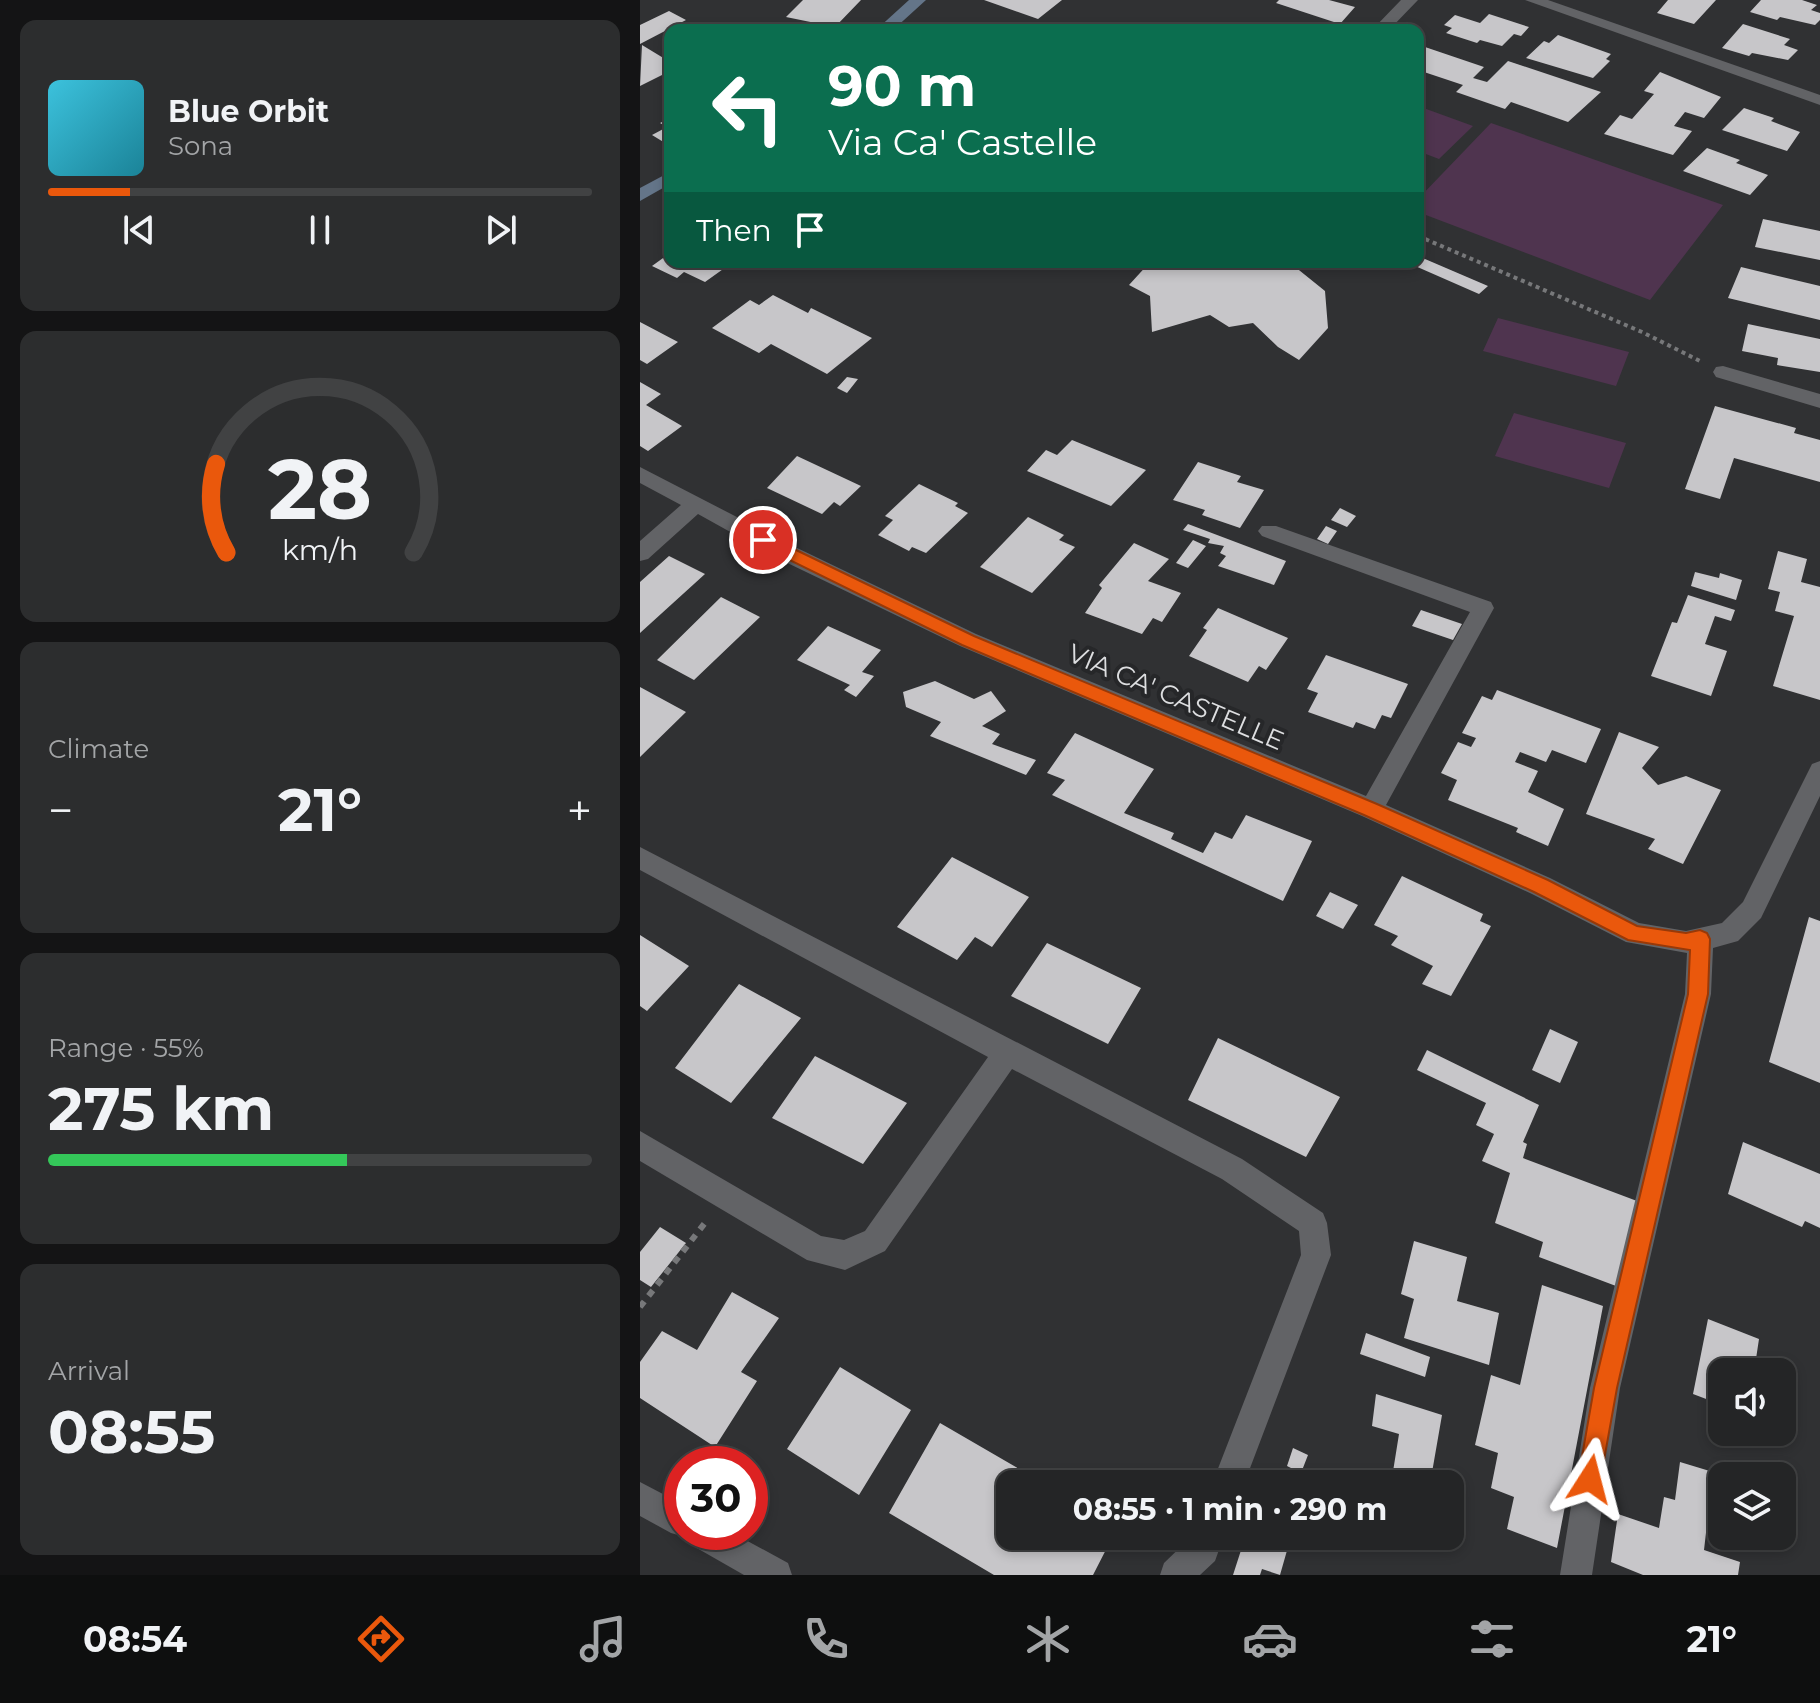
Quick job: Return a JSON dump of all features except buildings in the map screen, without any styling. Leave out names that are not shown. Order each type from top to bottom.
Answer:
[{"type":"street","points":[[891,24],[918,0]]},
{"type":"street","points":[[1386,24],[1410,0]]},
{"type":"street","points":[[1533,0],[1820,100]]},
{"type":"street","points":[[640,196],[664,181]]},
{"type":"street","points":[[1723,372],[1820,401]]},
{"type":"street","name":"VIA CA' CASTELLE","points":[[640,474],[785,552],[968,640],[1371,809],[1541,886],[1635,934],[1686,942],[1700,939]]},
{"type":"street","points":[[640,553],[696,504]]},
{"type":"street","points":[[1269,531],[1483,608],[1371,809]]},
{"type":"street","points":[[1576,1575],[1605,1388],[1698,994],[1700,939],[1729,933],[1752,910],[1820,771]]},
{"type":"street","points":[[640,858],[1232,1169],[1313,1223],[1316,1255],[1233,1470]]},
{"type":"street","points":[[640,1145],[817,1250],[845,1255],[875,1241],[1008,1052]]},
{"type":"street","points":[[640,1498],[664,1512]]},
{"type":"street","points":[[731,1550],[776,1575]]},
{"type":"street","points":[[1176,1575],[1202,1550]]},
{"type":"path","points":[[1424,239],[1642,332],[1723,372]]},
{"type":"path","points":[[640,1307],[726,1196]]},
{"type":"shaded area","points":[[1424,108],[1473,126],[1439,159],[1424,153]]},
{"type":"shaded area","points":[[1491,123],[1723,205],[1650,300],[1424,214],[1424,193]]},
{"type":"shaded area","points":[[1498,318],[1629,352],[1616,386],[1483,351]]},
{"type":"shaded area","points":[[1514,413],[1626,443],[1609,488],[1495,456]]},
{"type":"route","points":[[763,540],[968,640],[1371,809],[1541,886],[1635,934],[1686,942],[1700,939],[1698,994],[1605,1388],[1590,1479]]}]
